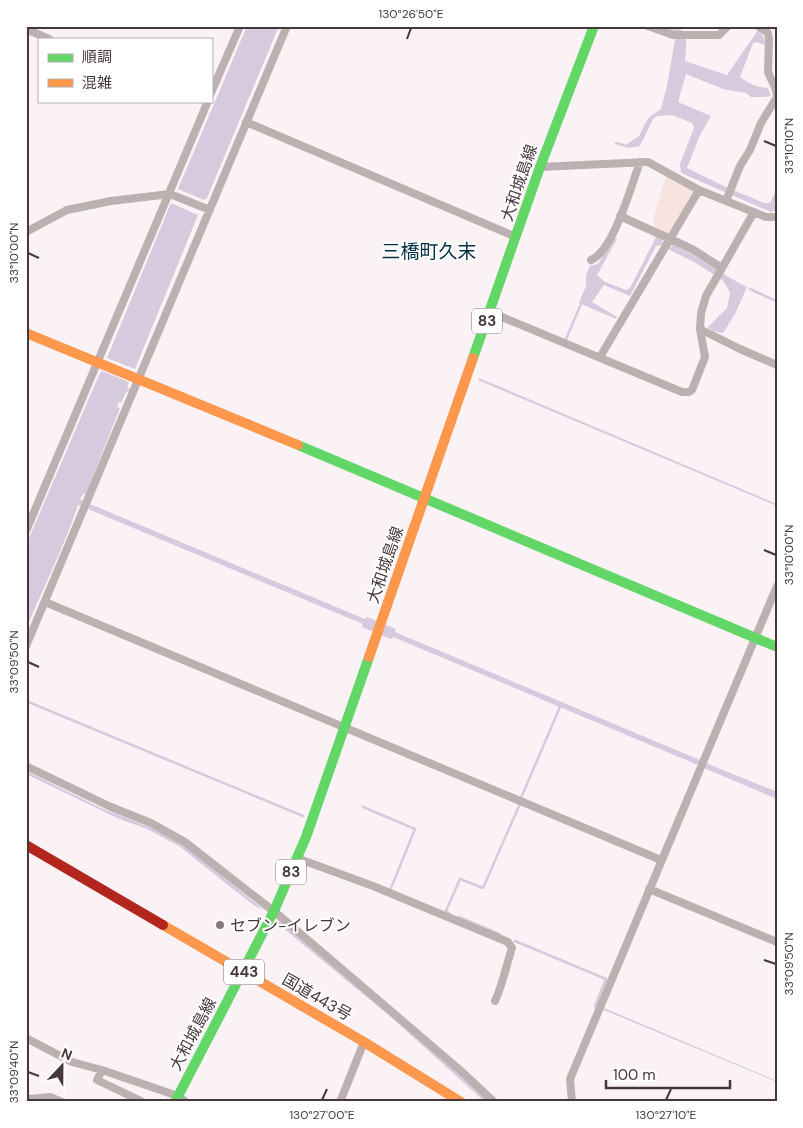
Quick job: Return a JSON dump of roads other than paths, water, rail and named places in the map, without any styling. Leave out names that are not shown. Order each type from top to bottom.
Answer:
[{"type":"main road","name":"大和城島線","points":[[179,1100],[274,911],[306,837],[540,167],[594,26]]},
{"type":"main road","points":[[26,333],[138,378],[777,647]]},
{"type":"main road","name":"国道443号","points":[[26,845],[364,1042],[461,1102]]},
{"type":"street","points":[[212,91],[240,26]]},
{"type":"street","points":[[26,646],[287,26]]},
{"type":"street","points":[[648,26],[673,35],[719,35],[728,26]]},
{"type":"street","points":[[726,201],[740,166],[750,150],[761,123],[777,97],[768,72],[768,33],[758,26]]},
{"type":"street","points":[[26,29],[47,38]]},
{"type":"street","points":[[26,532],[207,103]]},
{"type":"street","points":[[246,122],[516,236]]},
{"type":"street","points":[[591,260],[602,252],[616,228],[640,162]]},
{"type":"street","points":[[540,167],[648,162],[699,190],[766,217],[777,217]]},
{"type":"street","points":[[600,357],[699,190]]},
{"type":"street","points":[[26,232],[67,210],[111,201],[170,194],[210,210]]},
{"type":"street","points":[[490,312],[682,392],[689,392],[692,390],[705,357],[700,329],[701,313],[706,296],[754,212]]},
{"type":"street","points":[[620,216],[692,249],[722,268]]},
{"type":"street","points":[[700,329],[777,365]]},
{"type":"street","points":[[572,1102],[570,1079],[660,860],[777,586]]},
{"type":"street","points":[[44,602],[660,860]]},
{"type":"street","points":[[26,766],[151,823],[185,842],[274,911],[494,1102]]},
{"type":"street","points":[[302,860],[373,886],[508,942],[512,948],[502,985],[495,1001]]},
{"type":"street","points":[[649,889],[777,942]]},
{"type":"street","points":[[26,1038],[72,1062],[102,1070],[179,1100]]},
{"type":"street","points":[[340,1102],[364,1042]]},
{"type":"street","points":[[102,1070],[97,1080],[143,1102]]},
{"type":"street","points":[[26,1097],[30,1099],[50,1097],[62,1102]]},
{"type":"waterway","points":[[616,143],[626,146]]},
{"type":"waterway","points":[[750,289],[776,301],[777,299]]},
{"type":"waterway","points":[[566,339],[581,304]]},
{"type":"waterway","points":[[26,701],[303,816]]},
{"type":"waterway","points":[[521,798],[560,707]]},
{"type":"waterway","points":[[449,913],[446,911],[460,879],[483,888],[519,806]]},
{"type":"waterway","points":[[363,807],[415,829],[391,888]]},
{"type":"waterway","points":[[459,917],[499,934]]},
{"type":"waterway","points":[[515,941],[606,979],[595,1006]]},
{"type":"place","name":"セブン-イレブン","points":[[220,925]]},
{"type":"district","name":"三橋町久末","points":[[429,251]]}]
